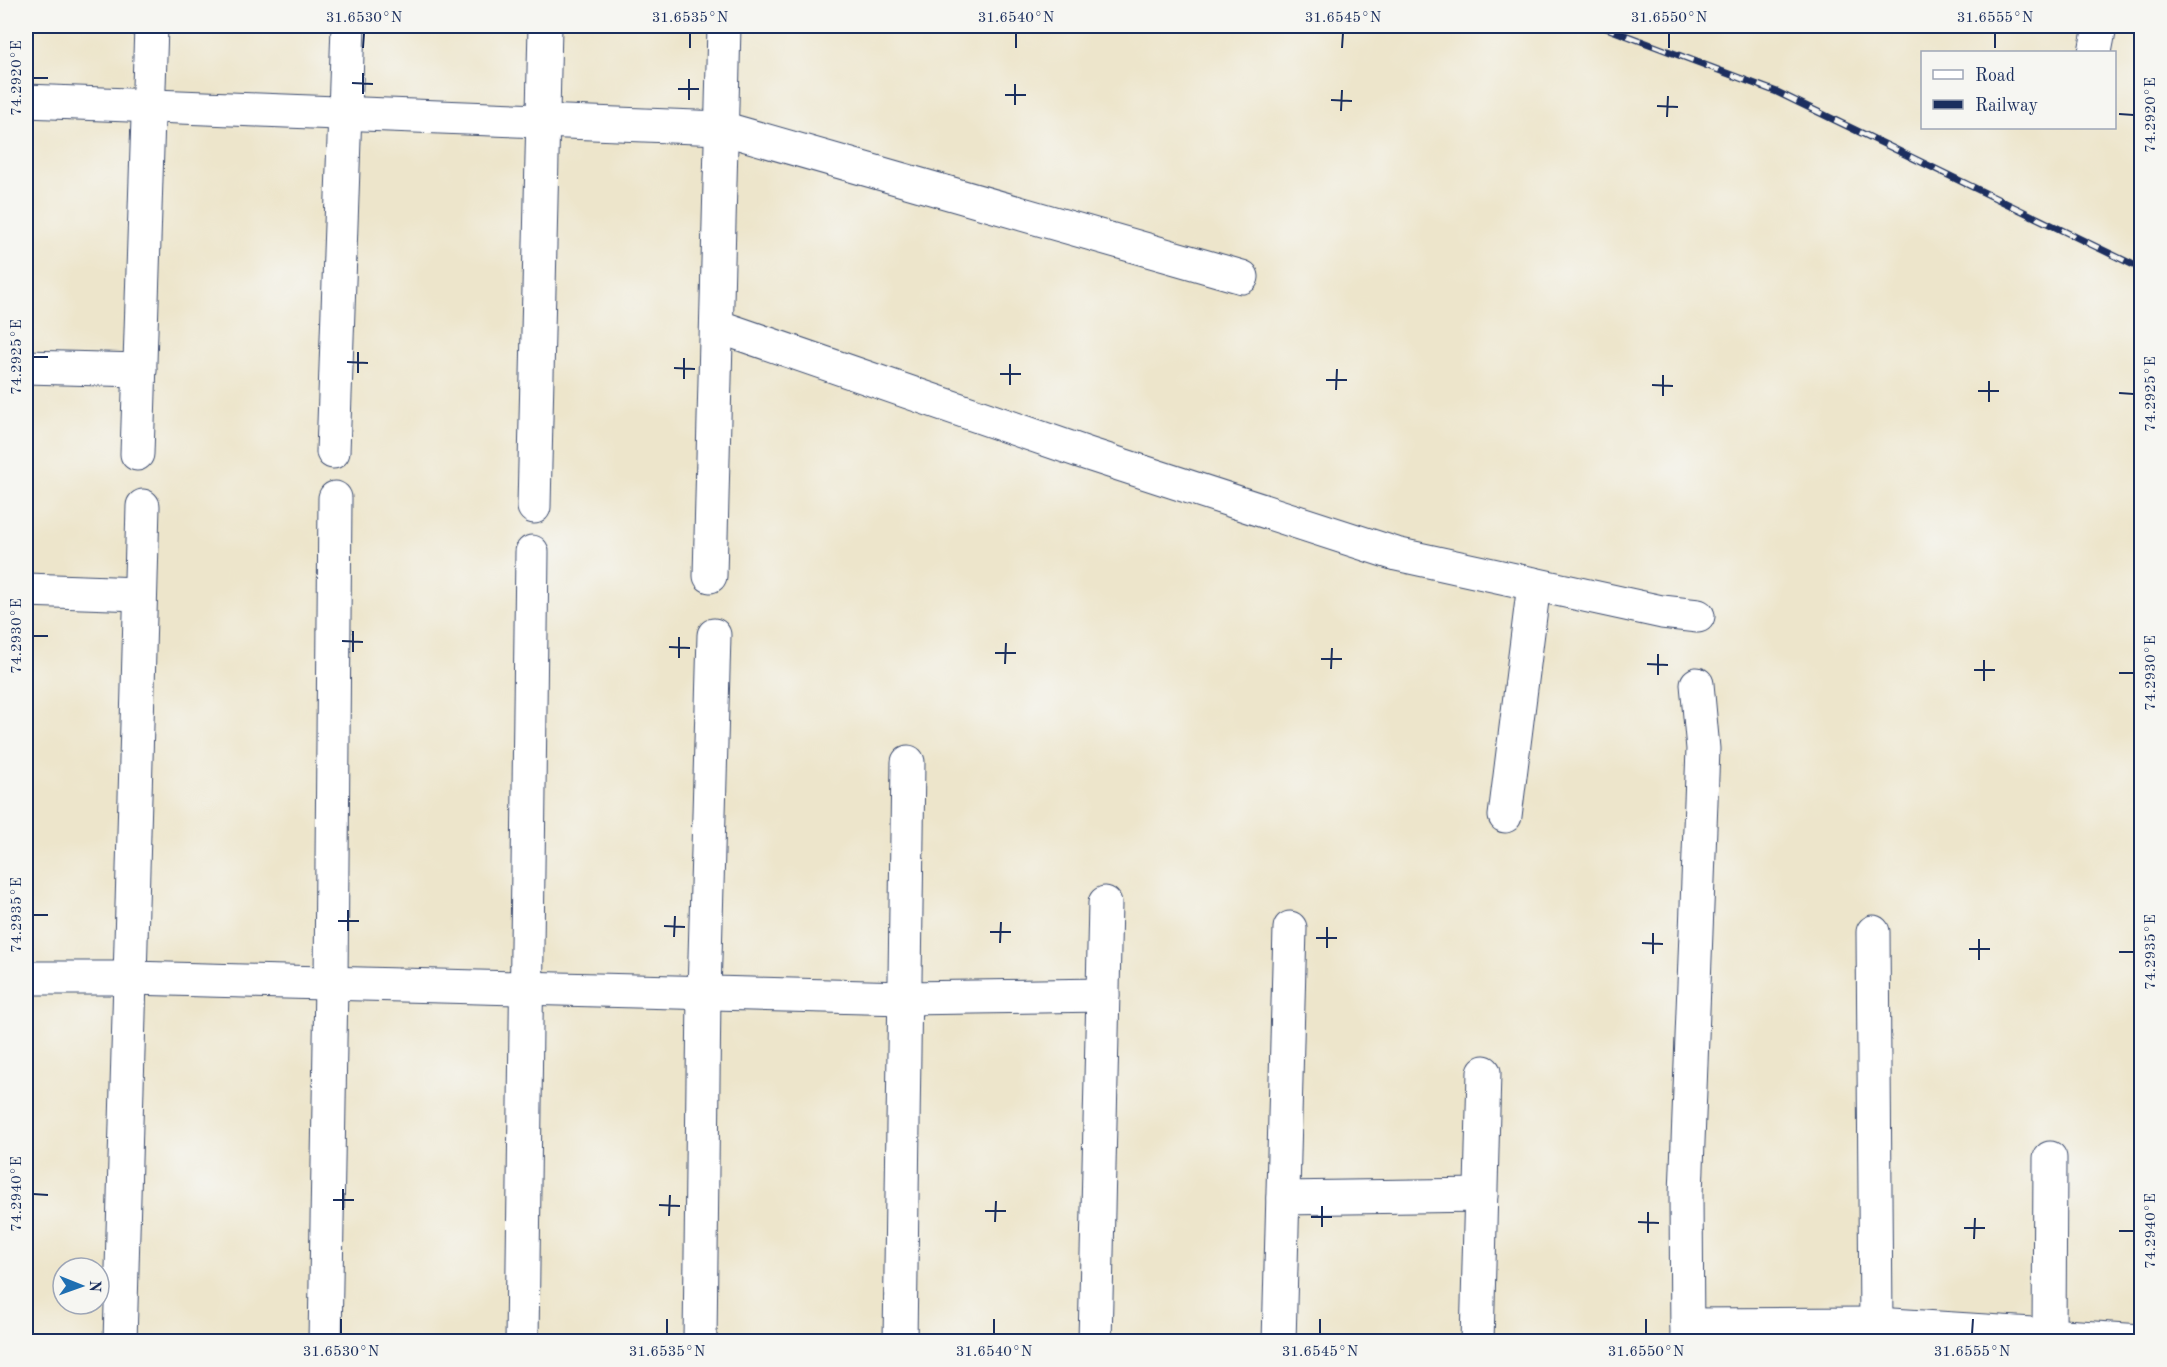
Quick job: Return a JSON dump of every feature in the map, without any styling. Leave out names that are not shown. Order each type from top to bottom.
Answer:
[{"type":"street","points":[[137,454],[151,26]]},
{"type":"street","points":[[333,452],[348,26]]},
{"type":"street","points":[[534,507],[545,26]]},
{"type":"street","points":[[710,576],[724,26]]},
{"type":"street","points":[[2095,51],[2100,26]]},
{"type":"street","points":[[26,101],[722,128],[1242,277]]},
{"type":"street","points":[[717,326],[1088,454],[1385,550],[1662,612],[1698,616]]},
{"type":"street","points":[[26,367],[140,370]]},
{"type":"street","points":[[325,1341],[335,498]]},
{"type":"street","points":[[120,1341],[142,506]]},
{"type":"street","points":[[522,1341],[532,552]]},
{"type":"street","points":[[1505,816],[1534,584]]},
{"type":"street","points":[[26,590],[140,594]]},
{"type":"street","points":[[700,1341],[705,993],[714,635]]},
{"type":"street","points":[[1697,684],[1703,749],[1686,1194],[1687,1333],[1876,1324],[2142,1341]]},
{"type":"street","points":[[900,1341],[908,762]]},
{"type":"street","points":[[1095,1341],[1106,903]]},
{"type":"street","points":[[1279,1341],[1290,928]]},
{"type":"street","points":[[1873,932],[1876,1324]]},
{"type":"street","points":[[37,978],[131,978],[905,998],[1103,995]]},
{"type":"street","points":[[1477,1341],[1484,1072]]},
{"type":"street","points":[[2049,1335],[2050,1158]]},
{"type":"street","points":[[1283,1198],[1481,1194]]},
{"type":"railway","points":[[1601,26],[1777,92],[2142,269]]}]
